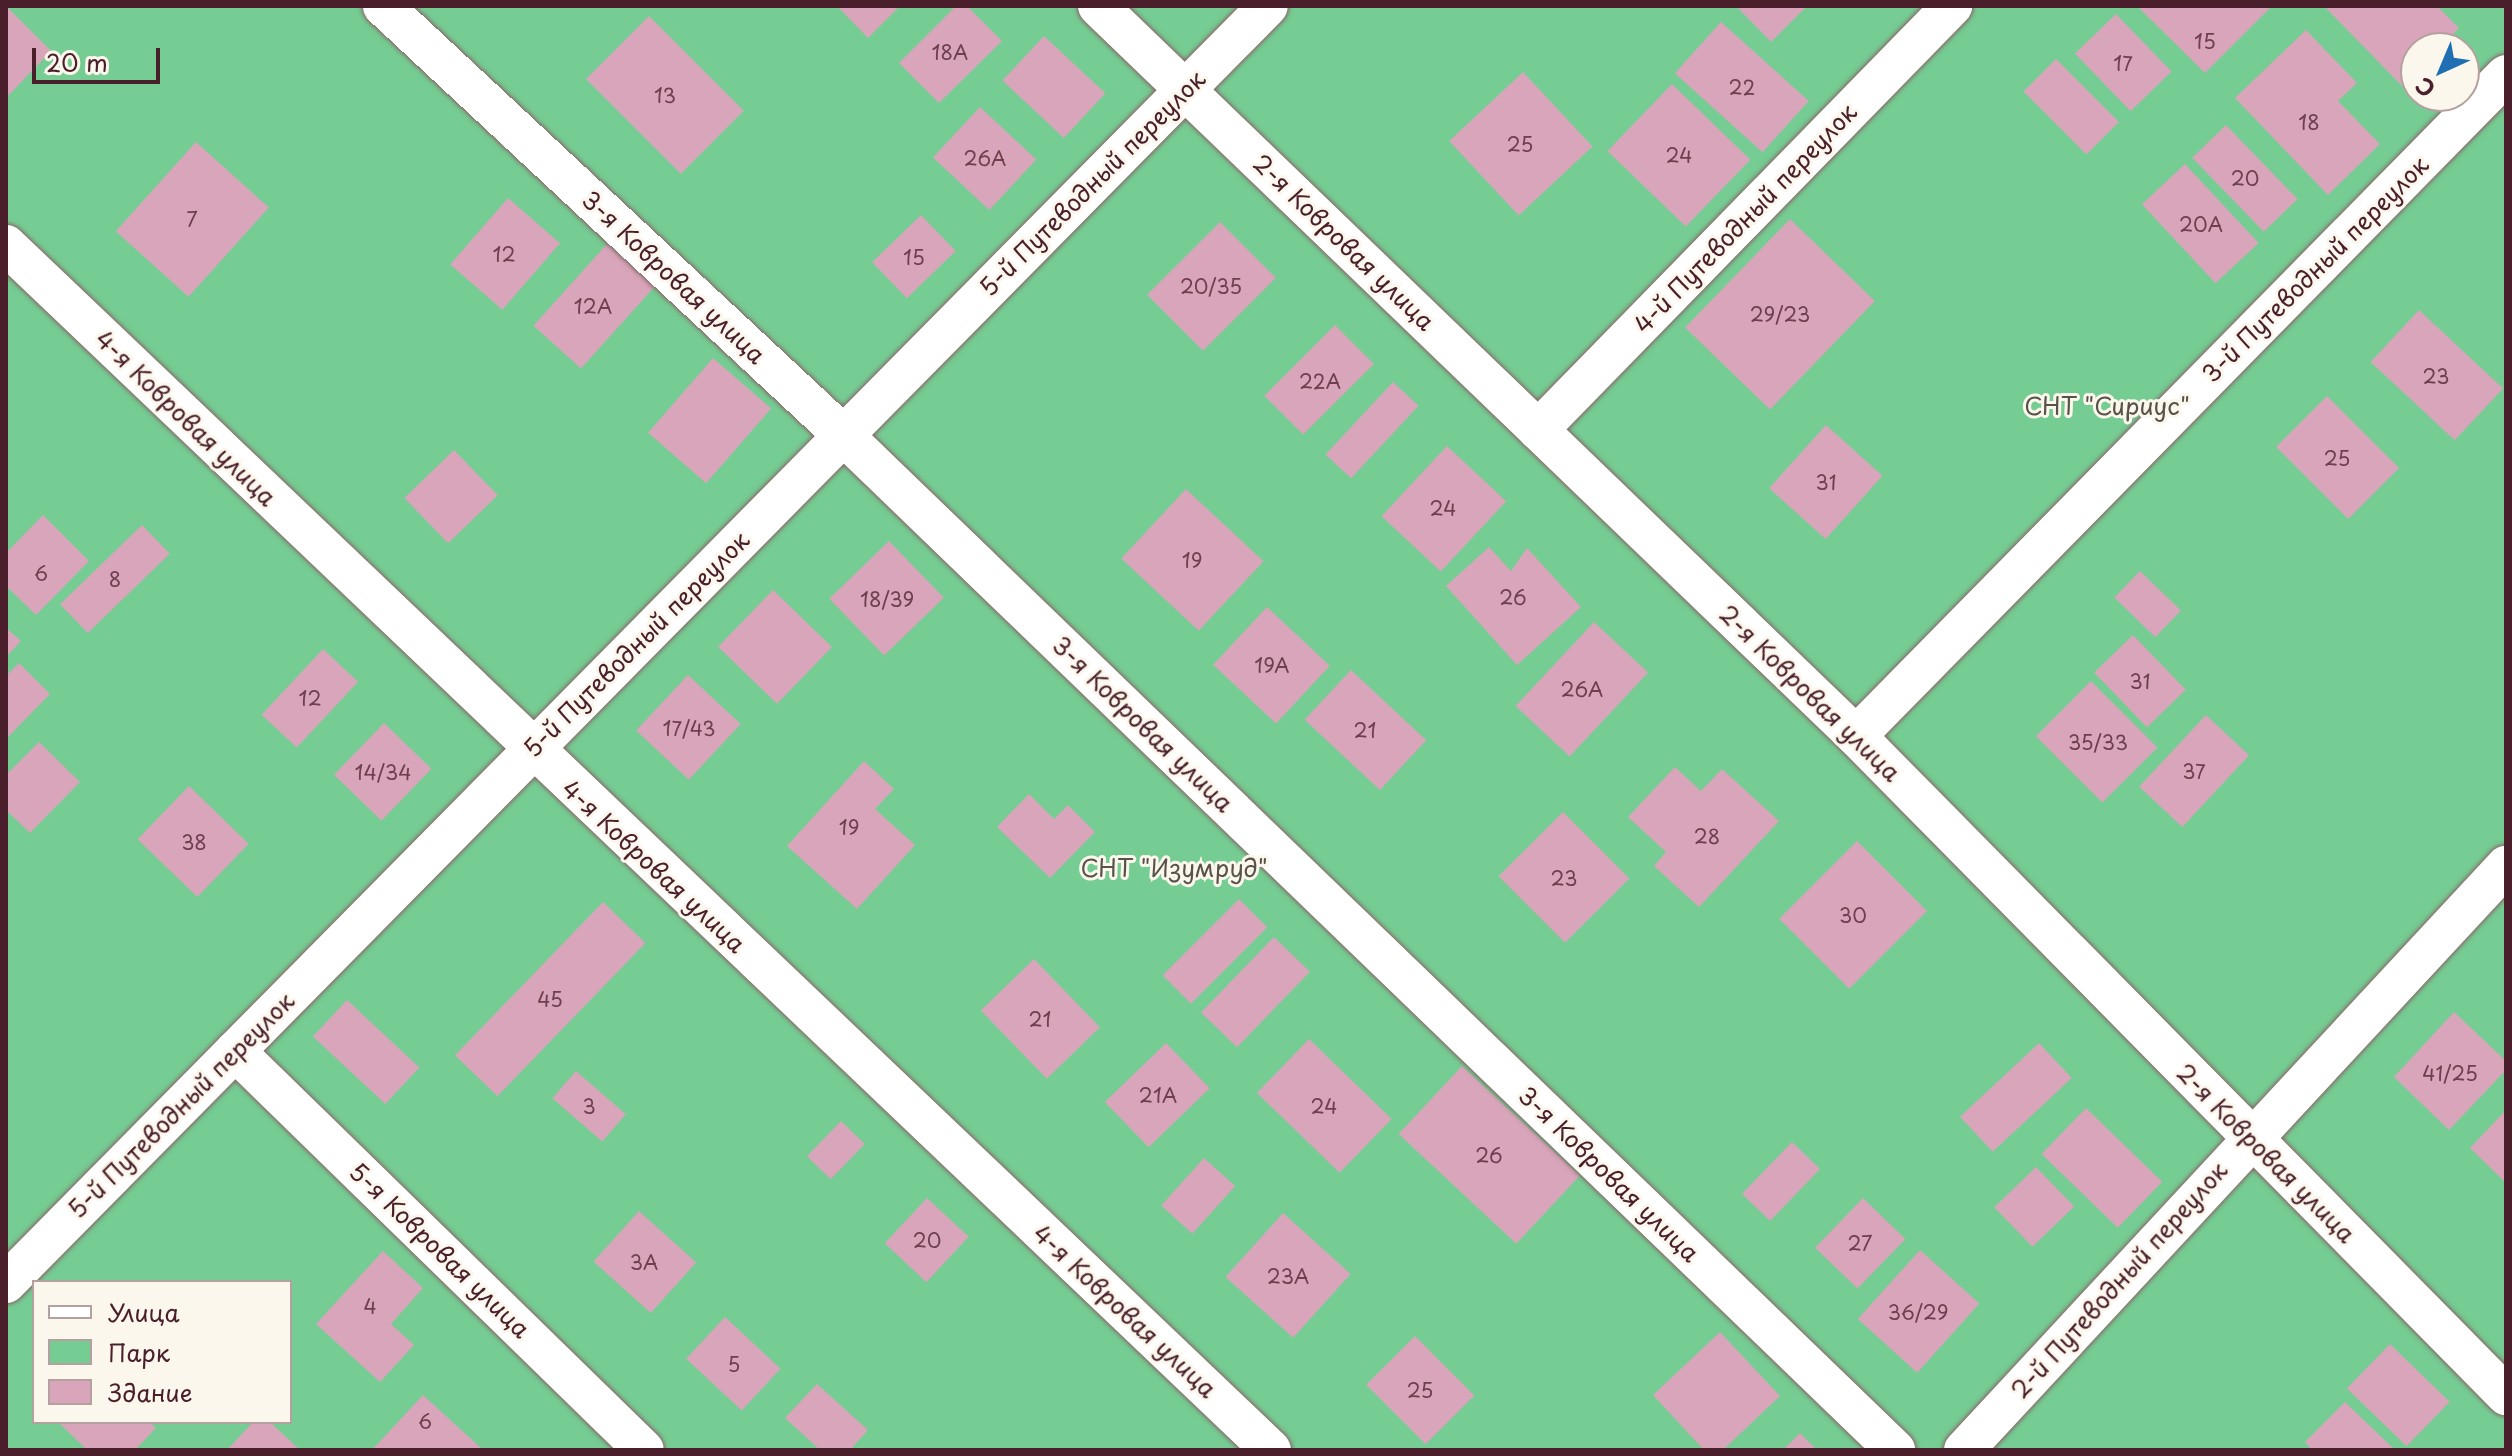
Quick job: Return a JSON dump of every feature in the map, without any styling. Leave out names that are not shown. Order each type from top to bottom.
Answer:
[{"type":"street","name":"3-я Ковровая улица","points":[[383,6],[843,435],[1895,1450]]},
{"type":"street","name":"2-я Ковровая улица","points":[[1098,6],[1856,736],[2506,1395]]},
{"type":"street","name":"5-й Путеводный переулок","points":[[6,1283],[1268,6]]},
{"type":"street","name":"4-й Путеводный переулок","points":[[1538,430],[1952,6]]},
{"type":"street","name":"3-й Путеводный переулок","points":[[1856,736],[2506,75]]},
{"type":"street","name":"4-я Ковровая улица","points":[[6,245],[532,750],[1271,1450]]},
{"type":"street","name":"2-й Путеводный переулок","points":[[1964,1450],[2250,1137],[2506,866]]},
{"type":"street","name":"5-я Ковровая улица","points":[[235,1051],[644,1450]]},
{"type":"green space","name":"СНТ \"Изумруд\"","points":[[6,6],[2506,6],[2506,1450],[6,1450]]},
{"type":"building","points":[[6,6],[51,51],[6,98]]},
{"type":"building","points":[[837,6],[900,6],[868,38]]},
{"type":"building","points":[[956,6],[967,6],[1002,41],[939,103],[899,63]]},
{"type":"building","points":[[1736,6],[1807,6],[1771,42]]},
{"type":"building","points":[[2137,6],[2268,6],[2270,8],[2205,73]]},
{"type":"building","points":[[2324,6],[2437,6],[2459,28],[2455,32],[2400,32],[2400,84]]},
{"type":"building","points":[[2116,14],[2172,72],[2131,111],[2075,54]]},
{"type":"building","points":[[649,16],[744,111],[681,174],[586,79]]},
{"type":"building","points":[[1721,22],[1809,101],[1763,152],[1675,73]]},
{"type":"building","points":[[2306,30],[2357,83],[2338,101],[2380,144],[2328,195],[2235,98]]},
{"type":"building","points":[[1044,36],[1105,93],[1064,138],[1002,81]]},
{"type":"building","points":[[2056,59],[2119,122],[2086,154],[2023,92]]},
{"type":"building","points":[[1523,72],[1593,147],[1519,215],[1449,141]]},
{"type":"building","points":[[1672,84],[1750,160],[1686,227],[1607,151]]},
{"type":"building","points":[[980,107],[1036,160],[989,210],[933,157]]},
{"type":"building","points":[[2226,125],[2298,199],[2264,232],[2192,158]]},
{"type":"building","points":[[196,142],[269,208],[189,297],[116,231]]},
{"type":"building","points":[[2185,164],[2259,243],[2216,283],[2142,204]]},
{"type":"building","points":[[508,198],[560,243],[502,310],[450,264]]},
{"type":"building","points":[[921,215],[956,251],[907,298],[872,262]]},
{"type":"building","points":[[1790,219],[1875,301],[1770,410],[1685,328]]},
{"type":"building","points":[[1220,222],[1276,278],[1203,351],[1147,295]]},
{"type":"building","points":[[607,244],[655,287],[581,369],[533,326]]},
{"type":"building","points":[[2419,310],[2503,388],[2455,440],[2371,362]]},
{"type":"building","points":[[1335,325],[1374,364],[1303,435],[1264,396]]},
{"type":"building","points":[[713,358],[771,409],[706,483],[648,433]]},
{"type":"building","points":[[1393,382],[1419,406],[1351,478],[1325,454]]},
{"type":"building","points":[[2327,396],[2399,468],[2348,519],[2276,447]]},
{"type":"building","points":[[1826,425],[1882,476],[1826,539],[1769,488]]},
{"type":"building","points":[[1447,446],[1506,501],[1441,571],[1382,516]]},
{"type":"building","points":[[454,450],[498,495],[448,543],[404,498]]},
{"type":"building","points":[[1186,489],[1264,561],[1199,631],[1121,558]]},
{"type":"building","points":[[43,515],[89,561],[36,615],[6,586],[6,553]]},
{"type":"building","points":[[142,525],[170,554],[88,633],[60,604]]},
{"type":"building","points":[[889,541],[944,598],[884,655],[829,599]]},
{"type":"building","points":[[1489,547],[1511,571],[1527,548],[1581,607],[1517,665],[1446,586]]},
{"type":"building","points":[[2140,571],[2181,611],[2155,637],[2114,598]]},
{"type":"building","points":[[773,590],[832,647],[777,704],[718,647]]},
{"type":"building","points":[[1267,607],[1330,666],[1276,723],[1213,665]]},
{"type":"building","points":[[1594,622],[1648,672],[1570,757],[1516,706]]},
{"type":"building","points":[[6,628],[21,641],[6,657]]},
{"type":"building","points":[[2133,635],[2186,690],[2147,727],[2094,673]]},
{"type":"building","points":[[323,649],[358,682],[297,748],[262,715]]},
{"type":"building","points":[[19,663],[50,694],[6,739],[6,676]]},
{"type":"building","points":[[1351,670],[1426,740],[1380,790],[1305,720]]},
{"type":"building","points":[[688,675],[741,724],[689,780],[636,731]]},
{"type":"building","points":[[2091,681],[2157,747],[2102,803],[2036,736]]},
{"type":"building","points":[[2206,715],[2249,755],[2182,827],[2139,787]]},
{"type":"building","points":[[384,723],[431,769],[381,821],[334,775]]},
{"type":"building","points":[[39,742],[80,782],[30,833],[6,810],[6,775]]},
{"type":"building","points":[[864,761],[894,789],[875,809],[915,845],[857,909],[787,846]]},
{"type":"building","points":[[1675,767],[1701,791],[1722,769],[1779,821],[1699,907],[1654,866],[1666,852],[1628,817]]},
{"type":"building","points":[[189,786],[249,844],[197,897],[138,839]]},
{"type":"building","points":[[1029,794],[1054,819],[1068,805],[1095,832],[1050,878],[997,827]]},
{"type":"building","points":[[1563,812],[1629,878],[1565,943],[1499,876]]},
{"type":"building","points":[[1857,841],[1927,911],[1849,989],[1779,919]]},
{"type":"building","points":[[1239,899],[1267,927],[1191,1004],[1163,975]]},
{"type":"building","points":[[603,902],[645,943],[497,1096],[455,1055]]},
{"type":"building","points":[[1274,937],[1310,972],[1237,1047],[1201,1013]]},
{"type":"building","points":[[1034,959],[1100,1027],[1047,1079],[981,1010]]},
{"type":"building","points":[[347,1000],[419,1068],[385,1104],[313,1037]]},
{"type":"building","points":[[2454,1012],[2506,1061],[2506,1070],[2449,1130],[2394,1077]]},
{"type":"building","points":[[1309,1039],[1392,1119],[1340,1173],[1257,1093]]},
{"type":"building","points":[[1166,1043],[1210,1088],[1149,1147],[1105,1102]]},
{"type":"building","points":[[2039,1043],[2072,1078],[1993,1152],[1960,1117]]},
{"type":"building","points":[[1462,1066],[1580,1176],[1516,1244],[1399,1134]]},
{"type":"building","points":[[576,1071],[626,1114],[602,1141],[552,1098]]},
{"type":"building","points":[[2086,1108],[2162,1182],[2118,1228],[2042,1154]]},
{"type":"building","points":[[2506,1110],[2506,1183],[2470,1148]]},
{"type":"building","points":[[841,1121],[865,1144],[831,1179],[807,1156]]},
{"type":"building","points":[[1792,1142],[1820,1169],[1770,1221],[1742,1194]]},
{"type":"building","points":[[1204,1158],[1235,1186],[1192,1234],[1161,1206]]},
{"type":"building","points":[[2036,1167],[2074,1207],[2032,1247],[1994,1207]]},
{"type":"building","points":[[927,1198],[969,1237],[926,1282],[885,1243]]},
{"type":"building","points":[[1863,1198],[1905,1239],[1858,1289],[1815,1248]]},
{"type":"building","points":[[639,1211],[696,1263],[651,1313],[593,1262]]},
{"type":"building","points":[[1283,1213],[1351,1274],[1293,1338],[1225,1277]]},
{"type":"building","points":[[1920,1250],[1979,1304],[1917,1373],[1858,1319]]},
{"type":"building","points":[[383,1251],[423,1288],[391,1324],[414,1345],[380,1382],[316,1324]]},
{"type":"building","points":[[725,1317],[781,1369],[742,1411],[686,1359]]},
{"type":"building","points":[[1720,1332],[1780,1396],[1723,1450],[1704,1450],[1653,1395]]},
{"type":"building","points":[[1415,1336],[1474,1395],[1426,1444],[1366,1385]]},
{"type":"building","points":[[2390,1344],[2450,1402],[2407,1446],[2347,1389]]},
{"type":"building","points":[[817,1384],[868,1430],[850,1450],[820,1450],[785,1418]]},
{"type":"building","points":[[423,1395],[481,1448],[372,1450]]},
{"type":"building","points":[[2345,1402],[2395,1450],[2312,1450],[2305,1442]]},
{"type":"building","points":[[60,1424],[151,1424],[156,1428],[135,1450],[87,1450]]},
{"type":"building","points":[[251,1424],[272,1424],[300,1450],[227,1450]]},
{"type":"building","points":[[1800,1433],[1817,1450],[1783,1450]]},
{"type":"park label","name":"СНТ \"Сириус\"","points":[[2107,406]]}]
